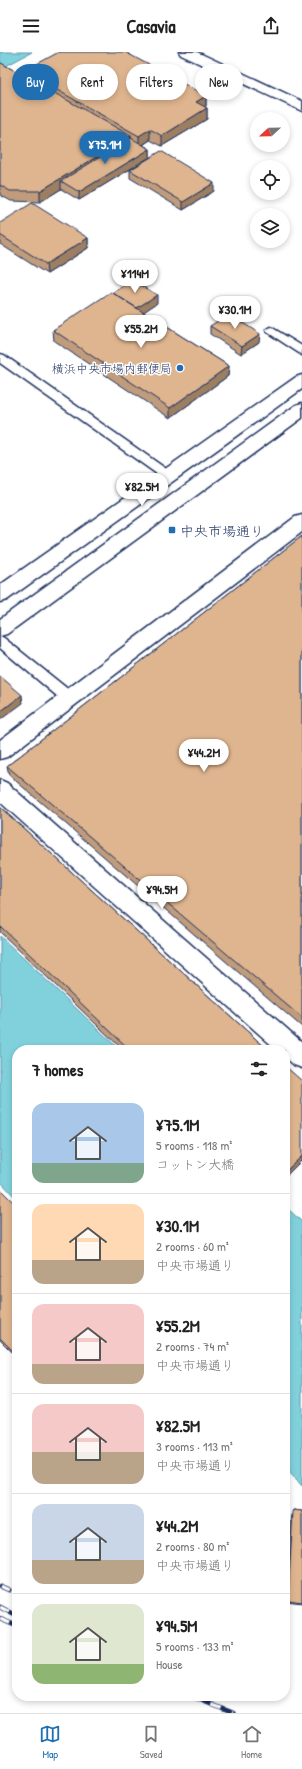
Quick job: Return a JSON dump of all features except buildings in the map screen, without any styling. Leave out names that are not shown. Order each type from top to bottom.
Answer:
[{"type":"street","points":[[186,52],[302,107]]},
{"type":"street","points":[[0,595],[302,381]]},
{"type":"street","points":[[0,629],[302,409]]},
{"type":"street","points":[[0,751],[302,522]]},
{"type":"street","points":[[0,789],[290,1045]]},
{"type":"street","points":[[290,1045],[302,1056]]},
{"type":"lane","points":[[271,330],[302,351]]},
{"type":"lane","points":[[0,358],[168,476]]},
{"type":"lane","points":[[0,641],[69,698]]},
{"type":"water","points":[[0,52],[32,52],[4,67],[0,66]]},
{"type":"water","points":[[0,936],[115,1045],[12,1045],[12,1194],[0,1181]]},
{"type":"water","points":[[290,1211],[302,1222],[302,1486],[290,1472]]},
{"type":"railway","points":[[0,1586],[9,1590]]},
{"type":"railway","points":[[0,1607],[12,1613]]},
{"type":"railway","points":[[0,1619],[12,1624]]},
{"type":"railway","points":[[203,1701],[233,1713]]},
{"type":"place","name":"横浜中央市場内郵便局","points":[[180,368]]},
{"type":"place","name":"中央市場通り","points":[[172,530]]}]
